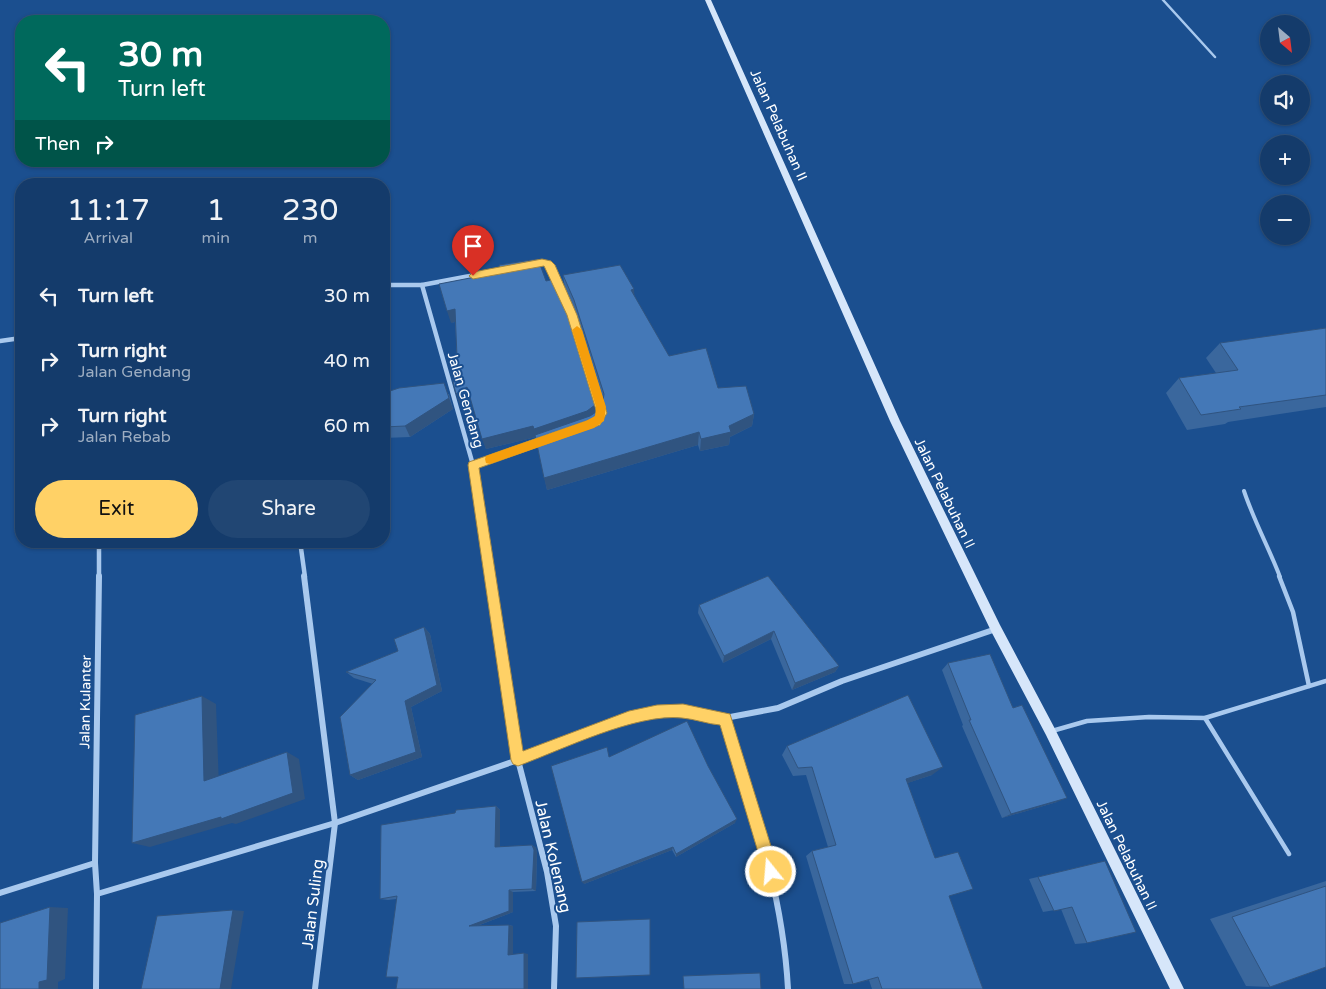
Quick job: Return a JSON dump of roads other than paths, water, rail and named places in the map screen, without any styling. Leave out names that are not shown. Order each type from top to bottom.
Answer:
[{"type":"main road","name":"Jalan Pelabuhan II","points":[[708,0],[895,421],[996,629],[1050,731],[1177,989]]},
{"type":"street","points":[[533,264],[547,263],[551,268],[572,315],[601,407],[600,418]]},
{"type":"street","points":[[390,285],[422,286],[514,268]]},
{"type":"street","name":"Jalan Gendang","points":[[422,286],[473,465],[518,760]]},
{"type":"street","points":[[0,341],[15,339]]},
{"type":"street","points":[[473,465],[545,440]]},
{"type":"street","name":"Jalan Kulanter","points":[[96,989],[97,894],[95,863],[100,548]]},
{"type":"street","name":"Jalan Suling","points":[[301,548],[335,823],[315,989]]},
{"type":"street","points":[[97,894],[335,823],[518,760],[629,718],[657,712],[683,711],[706,717],[725,718],[778,708],[842,681],[996,629]]},
{"type":"street","points":[[725,718],[771,872],[783,929],[788,989]]},
{"type":"street","name":"Jalan Kolenang","points":[[518,760],[547,872],[556,926],[554,989]]},
{"type":"street","points":[[0,893],[95,863]]},
{"type":"lane","points":[[1162,0],[1215,57]]},
{"type":"lane","points":[[1244,491],[1255,524],[1270,549],[1292,612],[1309,686]]},
{"type":"lane","points":[[1050,731],[1087,721],[1149,717],[1205,718],[1326,681]]},
{"type":"lane","points":[[1205,718],[1289,854]]}]
